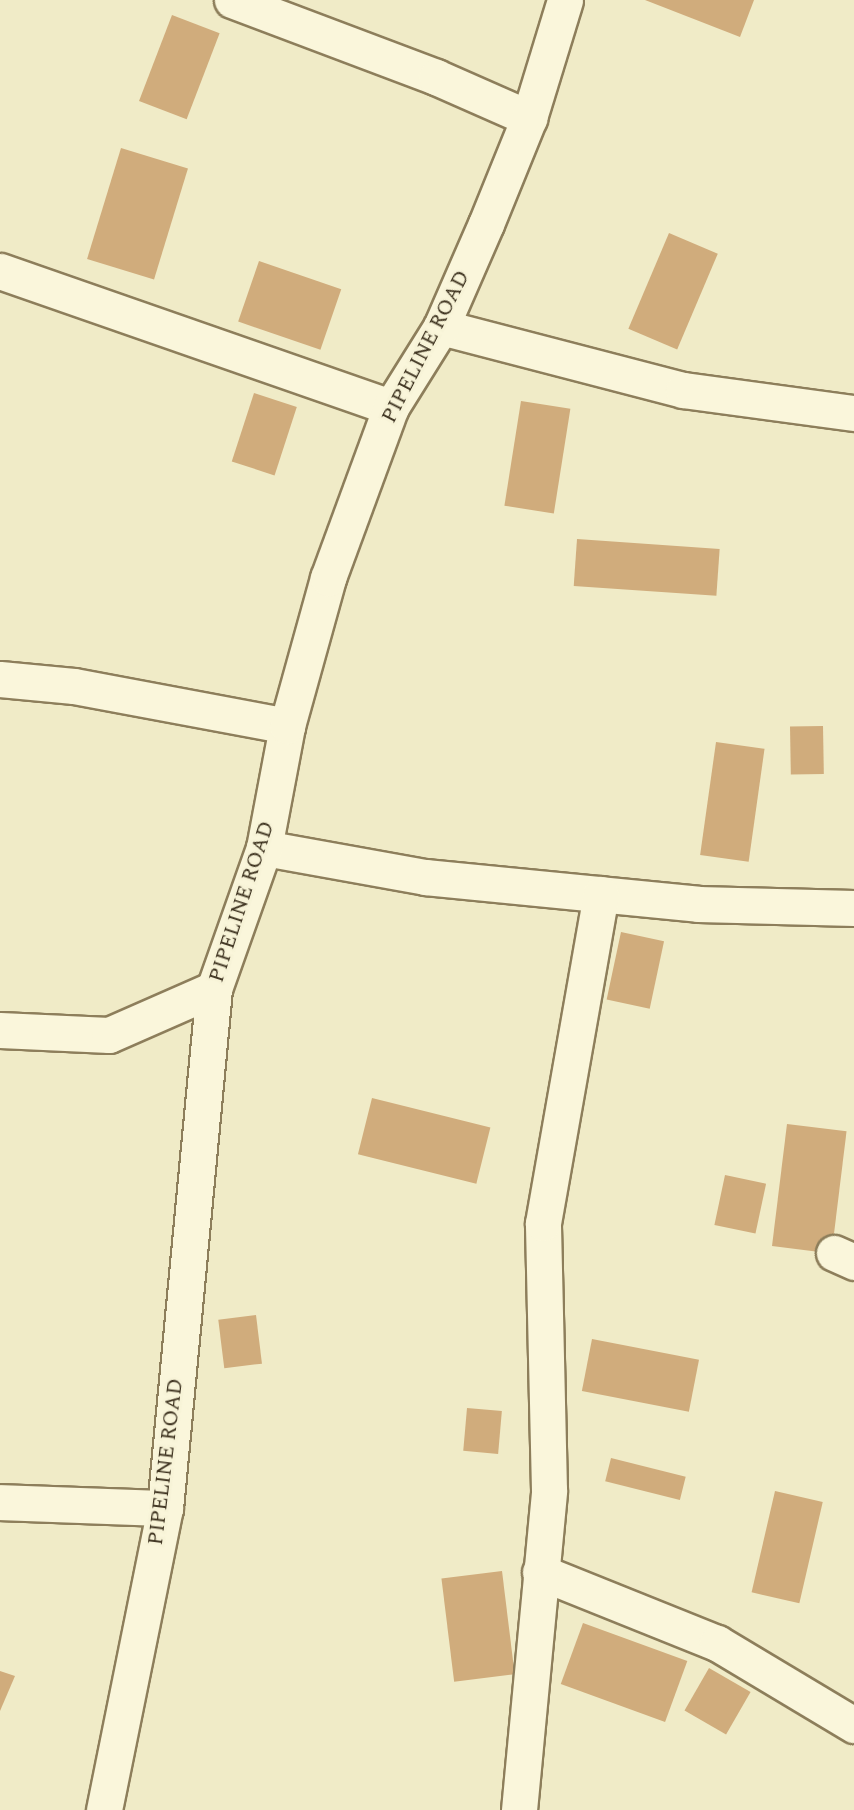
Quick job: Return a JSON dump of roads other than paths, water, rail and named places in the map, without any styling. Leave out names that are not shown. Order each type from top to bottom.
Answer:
[{"type":"street","points":[[232,0],[279,10],[529,118]]},
{"type":"street","name":"PIPELINE ROAD","points":[[104,1810],[164,1508],[214,989],[264,848],[287,726],[328,578],[391,407],[441,327],[529,118],[565,0]]},
{"type":"street","points":[[0,271],[391,407]]},
{"type":"street","points":[[441,327],[683,390],[854,413]]},
{"type":"street","points":[[0,680],[74,686],[287,726]]},
{"type":"street","points":[[264,848],[425,877],[698,904],[854,908]]},
{"type":"street","points":[[519,1810],[549,1490],[543,1223],[601,894]]},
{"type":"street","points":[[0,1030],[109,1035],[214,989]]},
{"type":"street","points":[[0,1502],[164,1508]]},
{"type":"street","points":[[540,1572],[717,1643],[854,1725]]}]
